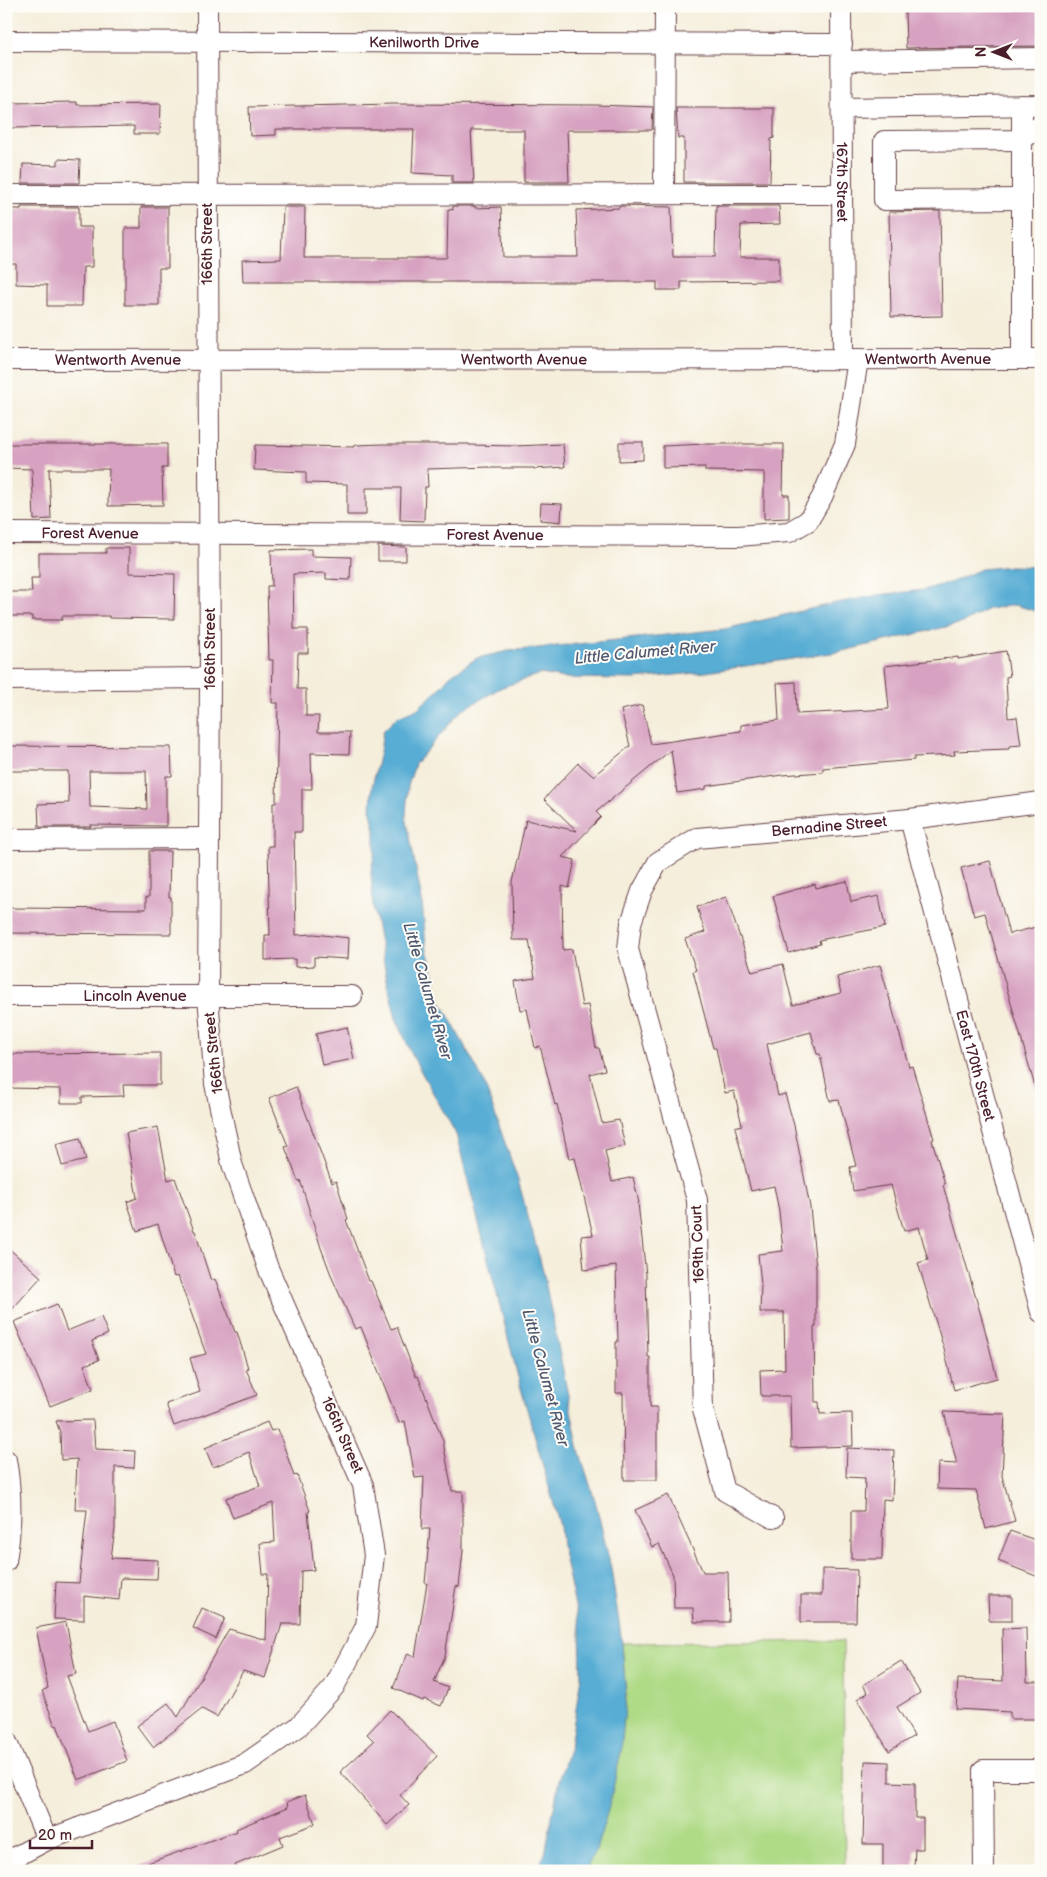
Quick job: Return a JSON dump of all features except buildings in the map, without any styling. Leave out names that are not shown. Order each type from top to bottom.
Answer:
[{"type":"street","name":"166th Street","points":[[6,1862],[47,1840],[245,1764],[298,1727],[334,1687],[366,1626],[374,1555],[363,1485],[268,1268],[232,1164],[215,1084],[208,996],[210,678],[207,359],[207,6]]},
{"type":"street","points":[[664,6],[664,194]]},
{"type":"street","name":"167th Street","points":[[841,6],[842,194],[851,359]]},
{"type":"street","name":"Kenilworth Drive","points":[[6,41],[665,43],[842,52],[1040,58]]},
{"type":"street","points":[[842,108],[1031,105],[1022,140],[1022,199],[1032,359]]},
{"type":"street","points":[[884,107],[884,200],[1022,199]]},
{"type":"street","points":[[884,141],[1022,140],[1041,125]]},
{"type":"street","points":[[6,195],[842,194]]},
{"type":"street","name":"Forest Avenue","points":[[6,533],[738,536],[789,532],[808,521],[822,497],[845,444],[851,359]]},
{"type":"street","name":"Wentworth Avenue","points":[[6,360],[1032,359]]},
{"type":"street","points":[[6,680],[210,678]]},
{"type":"street","name":"Bernadine Street","points":[[642,891],[658,862],[697,838],[910,818],[1041,802]]},
{"type":"street","name":"East 170th Street","points":[[910,818],[1041,1312]]},
{"type":"street","points":[[6,839],[209,838]]},
{"type":"street","name":"169th Court","points":[[642,891],[631,923],[628,949],[697,1200],[703,1409],[725,1491],[773,1518]]},
{"type":"street","name":"Lincoln Avenue","points":[[6,996],[352,996]]},
{"type":"street","points":[[6,1460],[9,1477],[11,1521],[6,1561]]},
{"type":"street","points":[[6,1740],[47,1840]]},
{"type":"street","points":[[984,1871],[983,1770],[1041,1770]]},
{"type":"green space","points":[[843,1641],[845,1871],[585,1871],[596,1850],[626,1696],[622,1643]]},
{"type":"water","name":"Little Calumet River","points":[[1011,566],[1041,567],[1041,610],[1035,611],[1016,605],[988,609],[963,623],[838,652],[706,672],[635,679],[564,678],[540,674],[500,688],[461,711],[415,764],[408,786],[406,816],[422,901],[426,946],[441,1002],[483,1080],[518,1180],[543,1271],[579,1450],[596,1504],[611,1568],[622,1643],[626,1696],[621,1752],[609,1807],[596,1850],[585,1871],[536,1871],[545,1854],[559,1781],[570,1746],[581,1677],[580,1629],[562,1546],[560,1526],[519,1381],[456,1134],[413,1057],[396,1018],[389,990],[373,906],[371,871],[375,851],[375,830],[371,812],[372,787],[383,731],[396,718],[417,709],[450,676],[477,658],[508,651],[725,629],[831,604],[878,595],[923,590],[952,582],[981,569]]}]
